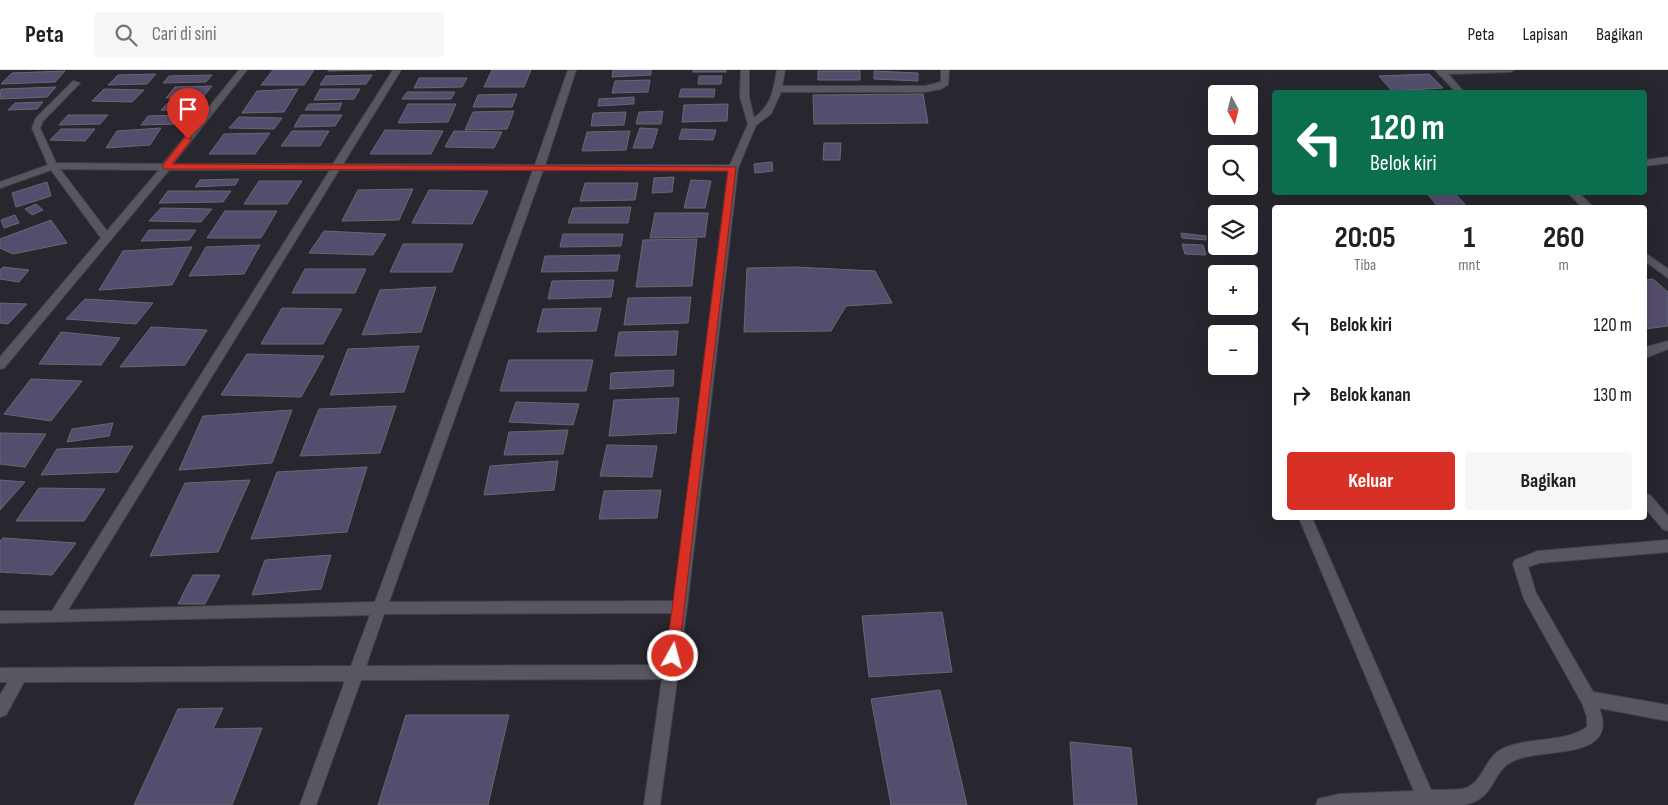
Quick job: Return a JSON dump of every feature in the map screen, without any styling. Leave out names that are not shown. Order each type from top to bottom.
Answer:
[{"type":"street","points":[[0,365],[166,167],[243,70]]},
{"type":"street","points":[[56,617],[397,70]]},
{"type":"street","points":[[308,805],[381,608],[539,168],[572,70]]},
{"type":"street","points":[[745,70],[743,97],[746,112],[752,124]]},
{"type":"street","points":[[652,805],[680,607],[732,168],[752,124],[768,112],[776,97],[781,70]]},
{"type":"street","points":[[778,90],[925,89],[938,87],[944,83],[945,70]]},
{"type":"street","points":[[1440,71],[1510,70]]},
{"type":"street","points":[[1440,71],[1458,90]]},
{"type":"street","points":[[76,83],[39,120],[36,128],[53,166],[107,238]]},
{"type":"street","points":[[1647,162],[1668,160]]},
{"type":"street","points":[[0,185],[53,166],[732,168]]},
{"type":"street","points":[[1575,195],[1586,205]]},
{"type":"street","points":[[1647,258],[1668,275]]},
{"type":"street","points":[[1647,352],[1668,345]]},
{"type":"street","points":[[1647,501],[1668,525]]},
{"type":"street","points":[[1306,520],[1426,798]]},
{"type":"street","points":[[1324,805],[1340,802],[1472,795],[1482,789],[1498,761],[1508,754],[1524,749],[1587,738],[1595,731],[1596,717],[1588,699],[1530,595],[1520,564],[1538,557],[1668,546]]},
{"type":"street","points":[[0,617],[381,608],[680,607]]},
{"type":"street","points":[[0,675],[671,672]]},
{"type":"street","points":[[0,710],[20,675]]},
{"type":"street","points":[[1588,699],[1668,713]]},
{"type":"building","points":[[273,70],[314,70],[304,85],[261,85]]},
{"type":"building","points":[[328,70],[376,70],[328,71]]},
{"type":"building","points":[[492,70],[531,70],[524,87],[484,87]]},
{"type":"building","points":[[613,70],[651,70],[651,75],[612,77]]},
{"type":"building","points":[[693,70],[726,70],[726,72],[693,72]]},
{"type":"building","points":[[65,71],[55,82],[1,84],[12,73]]},
{"type":"building","points":[[818,71],[860,71],[860,80],[818,80]]},
{"type":"building","points":[[874,71],[918,73],[918,81],[874,79]]},
{"type":"building","points":[[156,74],[147,84],[108,85],[118,75]]},
{"type":"building","points":[[1429,74],[1443,88],[1391,90],[1379,76]]},
{"type":"building","points":[[212,75],[206,82],[163,83],[169,76]]},
{"type":"building","points":[[372,75],[366,84],[320,85],[326,76]]},
{"type":"building","points":[[699,76],[722,76],[721,84],[698,84]]},
{"type":"building","points":[[419,78],[467,78],[462,87],[414,88]]},
{"type":"building","points":[[650,80],[648,92],[612,93],[615,81]]},
{"type":"building","points":[[212,86],[203,97],[166,98],[175,87]]},
{"type":"building","points":[[56,87],[47,97],[0,99],[1,89]]},
{"type":"building","points":[[104,89],[144,90],[132,102],[92,101]]},
{"type":"building","points":[[298,89],[284,112],[242,113],[257,91]]},
{"type":"building","points":[[320,89],[360,89],[354,99],[314,100]]},
{"type":"building","points":[[681,89],[715,89],[714,97],[679,97]]},
{"type":"building","points":[[407,92],[455,92],[451,99],[402,99]]},
{"type":"building","points":[[517,94],[512,107],[473,107],[478,95]]},
{"type":"building","points":[[923,94],[928,123],[814,124],[813,95]]},
{"type":"building","points":[[634,97],[634,104],[598,106],[599,99]]},
{"type":"building","points":[[43,102],[37,109],[8,110],[15,103]]},
{"type":"building","points":[[169,102],[192,102],[184,111],[161,110]]},
{"type":"building","points":[[342,103],[339,110],[305,110],[309,104]]},
{"type":"building","points":[[408,104],[456,104],[448,122],[398,123]]},
{"type":"building","points":[[728,104],[727,121],[682,122],[684,105]]},
{"type":"building","points":[[514,111],[507,129],[465,130],[473,112]]},
{"type":"building","points":[[663,111],[661,124],[636,124],[639,112]]},
{"type":"building","points":[[626,112],[624,125],[591,126],[593,113]]},
{"type":"building","points":[[68,115],[108,115],[100,124],[59,125]]},
{"type":"building","points":[[182,115],[176,124],[141,125],[148,116]]},
{"type":"building","points":[[301,115],[342,115],[335,126],[294,127]]},
{"type":"building","points":[[239,117],[282,118],[274,129],[229,128]]},
{"type":"building","points":[[161,128],[150,145],[106,148],[117,131]]},
{"type":"building","points":[[640,128],[658,129],[652,148],[633,148]]},
{"type":"building","points":[[61,129],[95,129],[85,141],[50,140]]},
{"type":"building","points":[[682,129],[716,130],[713,140],[679,139]]},
{"type":"building","points":[[385,130],[443,131],[431,154],[370,154]]},
{"type":"building","points":[[292,131],[329,131],[320,146],[281,146]]},
{"type":"building","points":[[454,131],[502,132],[494,148],[445,147]]},
{"type":"building","points":[[630,131],[626,150],[582,151],[587,132]]},
{"type":"building","points":[[270,133],[255,154],[209,154],[224,134]]},
{"type":"building","points":[[824,143],[841,143],[840,160],[823,160]]},
{"type":"building","points":[[772,162],[773,171],[755,173],[754,164]]},
{"type":"building","points":[[674,177],[672,192],[652,193],[654,178]]},
{"type":"building","points":[[239,179],[235,185],[195,187],[200,180]]},
{"type":"building","points":[[691,180],[711,181],[705,208],[684,208]]},
{"type":"building","points":[[259,181],[302,181],[287,204],[244,204]]},
{"type":"building","points":[[47,182],[51,196],[16,207],[12,193]]},
{"type":"building","points":[[585,183],[638,183],[635,200],[580,201]]},
{"type":"building","points":[[413,189],[399,220],[342,221],[358,190]]},
{"type":"building","points":[[429,190],[488,191],[472,224],[412,223]]},
{"type":"building","points":[[168,191],[231,191],[223,202],[159,203]]},
{"type":"building","points":[[1428,195],[1457,195],[1465,205],[1437,205]]},
{"type":"building","points":[[36,204],[43,210],[32,215],[25,209]]},
{"type":"building","points":[[631,207],[628,223],[568,223],[573,208]]},
{"type":"building","points":[[161,208],[212,209],[201,222],[149,221]]},
{"type":"building","points":[[225,211],[277,211],[261,238],[207,238]]},
{"type":"building","points":[[655,213],[708,213],[705,237],[650,238]]},
{"type":"building","points":[[15,215],[19,223],[4,228],[1,220]]},
{"type":"building","points":[[51,220],[67,243],[13,254],[0,248],[0,239]]},
{"type":"building","points":[[149,230],[196,230],[189,240],[141,241]]},
{"type":"building","points":[[324,231],[386,234],[373,255],[309,253]]},
{"type":"building","points":[[1181,233],[1206,236],[1206,240],[1182,238]]},
{"type":"building","points":[[563,234],[623,234],[621,246],[560,247]]},
{"type":"building","points":[[697,239],[692,286],[636,287],[643,240]]},
{"type":"building","points":[[403,244],[463,244],[452,272],[390,272]]},
{"type":"building","points":[[1182,244],[1203,245],[1206,255],[1185,254]]},
{"type":"building","points":[[260,245],[244,274],[189,276],[206,247]]},
{"type":"building","points":[[192,247],[172,285],[99,290],[123,251]]},
{"type":"building","points":[[620,255],[617,271],[541,272],[545,256]]},
{"type":"building","points":[[3,267],[29,270],[19,282],[0,279],[0,270]]},
{"type":"building","points":[[795,267],[875,271],[892,303],[846,306],[831,331],[744,332],[747,268]]},
{"type":"building","points":[[305,269],[366,269],[355,293],[292,293]]},
{"type":"building","points":[[1653,279],[1668,292],[1668,326],[1647,329],[1647,280]]},
{"type":"building","points":[[614,280],[611,297],[548,299],[552,281]]},
{"type":"building","points":[[436,287],[421,332],[362,335],[380,290]]},
{"type":"building","points":[[691,297],[688,323],[624,325],[628,298]]},
{"type":"building","points":[[85,299],[153,303],[136,324],[66,319]]},
{"type":"building","points":[[0,303],[27,304],[8,324],[0,323]]},
{"type":"building","points":[[282,308],[342,309],[323,344],[261,344]]},
{"type":"building","points":[[601,308],[596,331],[537,332],[543,309]]},
{"type":"building","points":[[151,327],[207,330],[185,365],[120,367]]},
{"type":"building","points":[[678,331],[676,355],[615,356],[619,332]]},
{"type":"building","points":[[61,332],[120,338],[101,365],[39,364]]},
{"type":"building","points":[[419,346],[404,392],[330,395],[348,349]]},
{"type":"building","points":[[247,354],[324,356],[301,397],[221,395]]},
{"type":"building","points":[[509,360],[593,360],[586,391],[500,391]]},
{"type":"building","points":[[674,370],[673,386],[610,389],[611,373]]},
{"type":"building","points":[[31,379],[82,381],[51,421],[4,414]]},
{"type":"building","points":[[679,398],[676,433],[609,436],[614,400]]},
{"type":"building","points":[[516,402],[579,404],[573,425],[509,422]]},
{"type":"building","points":[[396,406],[380,453],[300,456],[319,409]]},
{"type":"building","points":[[292,410],[272,463],[179,470],[203,416]]},
{"type":"building","points":[[113,423],[109,436],[67,442],[72,429]]},
{"type":"building","points":[[568,430],[563,454],[504,455],[509,432]]},
{"type":"building","points":[[0,433],[46,434],[25,467],[0,464]]},
{"type":"building","points":[[607,445],[657,446],[652,477],[600,476]]},
{"type":"building","points":[[133,446],[118,472],[41,475],[57,449]]},
{"type":"building","points":[[558,461],[554,490],[484,495],[490,466]]},
{"type":"building","points":[[367,467],[347,532],[251,539],[277,472]]},
{"type":"building","points":[[0,480],[25,482],[0,510]]},
{"type":"building","points":[[250,480],[218,552],[150,556],[185,483]]},
{"type":"building","points":[[39,488],[105,489],[84,521],[16,521]]},
{"type":"building","points":[[661,490],[657,518],[599,519],[604,491]]},
{"type":"building","points":[[3,538],[76,543],[52,575],[0,572],[0,541]]},
{"type":"building","points":[[331,555],[321,589],[252,595],[265,560]]},
{"type":"building","points":[[193,575],[220,575],[205,604],[178,604]]},
{"type":"building","points":[[942,612],[952,672],[869,677],[862,616]]},
{"type":"building","points":[[940,690],[967,805],[891,805],[871,699]]},
{"type":"building","points":[[223,708],[213,729],[262,728],[232,805],[134,805],[178,709]]},
{"type":"building","points":[[406,715],[509,715],[488,805],[378,805]]},
{"type":"building","points":[[1070,742],[1131,748],[1137,805],[1074,805]]},
{"type":"route","points":[[188,139],[166,167],[732,168],[673,656]]}]
